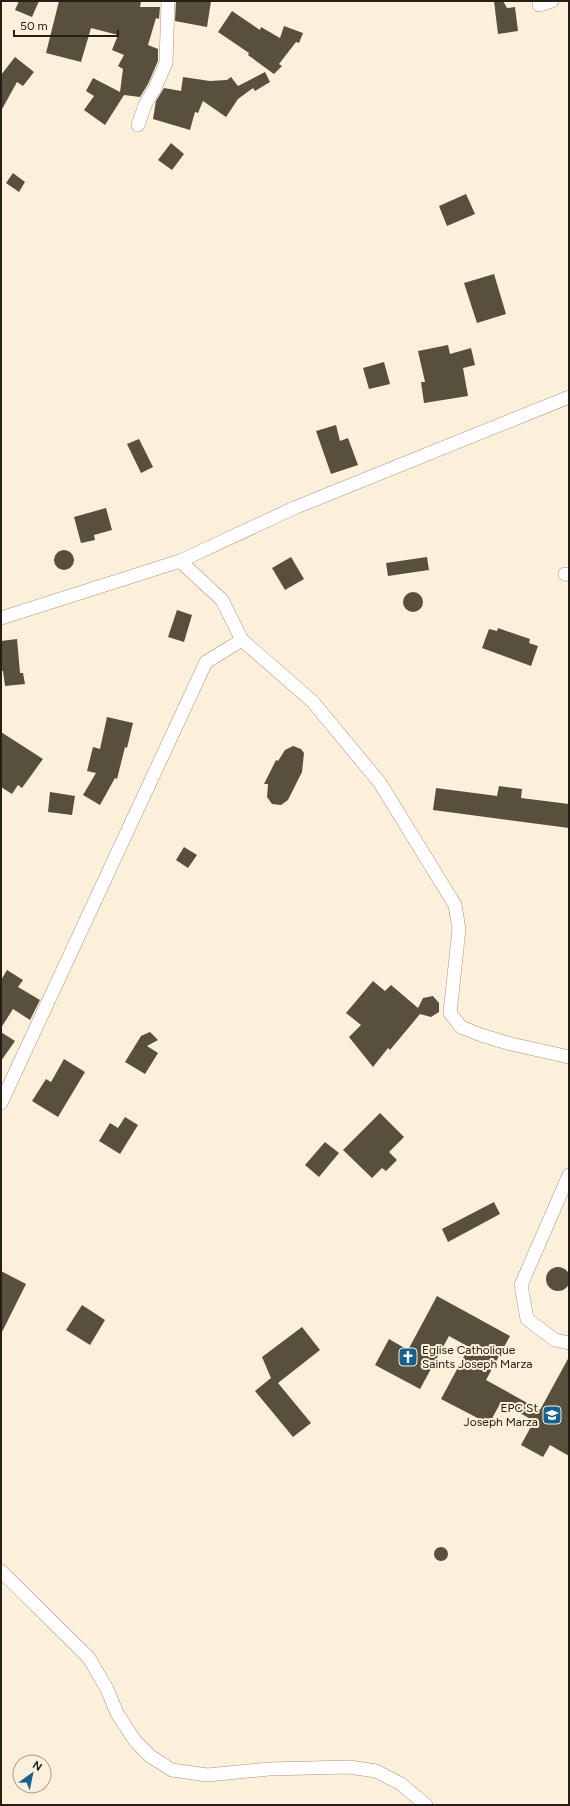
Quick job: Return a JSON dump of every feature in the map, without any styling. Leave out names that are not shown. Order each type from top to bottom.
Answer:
[{"type":"street","points":[[138,125],[145,105],[155,88],[166,63],[168,1]]},
{"type":"street","points":[[539,5],[552,1]]},
{"type":"street","points":[[2,617],[180,561],[294,508],[569,397]]},
{"type":"street","points":[[180,561],[222,600],[242,640],[313,702],[380,783],[455,905],[459,929],[450,1013],[460,1027],[511,1044],[569,1057]]},
{"type":"street","points":[[1,1103],[206,662],[242,640]]},
{"type":"street","points":[[569,1175],[521,1285],[527,1318],[555,1340],[569,1343]]},
{"type":"street","points":[[1,1571],[89,1658],[107,1689],[117,1714],[135,1741],[150,1756],[172,1770],[207,1775],[269,1770],[348,1767],[376,1771],[401,1784],[426,1805]]},
{"type":"building","points":[[19,1],[39,1],[32,17],[15,10]]},
{"type":"building","points":[[59,1],[141,1],[140,7],[160,7],[159,19],[156,18],[148,45],[158,49],[158,61],[148,84],[140,97],[124,95],[105,125],[84,110],[94,96],[86,91],[93,78],[120,92],[123,69],[118,66],[124,55],[112,50],[118,35],[91,28],[81,62],[46,53]]},
{"type":"building","points":[[176,1],[211,1],[207,27],[175,21]]},
{"type":"building","points":[[494,1],[503,1],[507,8],[515,7],[518,31],[498,34]]},
{"type":"building","points":[[232,11],[260,30],[261,27],[280,38],[284,26],[303,33],[299,43],[296,42],[279,64],[282,66],[274,74],[248,55],[249,53],[218,32]]},
{"type":"building","points":[[15,57],[34,72],[23,86],[17,82],[1,111],[1,75]]},
{"type":"building","points":[[265,72],[270,82],[255,91],[253,88],[238,99],[226,117],[203,101],[198,113],[195,112],[190,130],[153,119],[156,101],[164,88],[181,91],[183,77],[210,81],[227,80],[231,77],[238,86]]},
{"type":"building","points":[[171,143],[184,154],[172,170],[158,160]]},
{"type":"building","points":[[13,173],[25,182],[19,192],[6,183]]},
{"type":"building","points":[[466,194],[475,214],[447,226],[439,206]]},
{"type":"building","points":[[494,274],[506,314],[477,323],[464,283]]},
{"type":"building","points":[[448,345],[450,354],[471,348],[475,365],[463,368],[468,396],[424,403],[421,382],[425,382],[418,351]]},
{"type":"building","points":[[384,362],[390,384],[369,389],[363,368]]},
{"type":"building","points":[[336,425],[340,441],[348,438],[358,465],[331,474],[316,431]]},
{"type":"building","points":[[139,439],[153,467],[141,473],[127,444]]},
{"type":"building","points":[[106,508],[112,530],[94,535],[95,540],[81,543],[74,517]]},
{"type":"building","points":[[64,550],[71,553],[74,560],[71,567],[64,570],[57,567],[54,560],[57,553]]},
{"type":"building","points":[[291,557],[304,579],[285,590],[272,568]]},
{"type":"building","points":[[427,557],[429,570],[388,576],[386,563]]},
{"type":"building","points":[[413,592],[420,595],[423,602],[420,609],[413,612],[406,609],[403,602],[406,595]]},
{"type":"building","points":[[177,610],[192,615],[184,642],[168,637]]},
{"type":"building","points":[[498,628],[530,639],[529,643],[538,646],[531,666],[482,648],[489,629],[497,631]]},
{"type":"building","points":[[17,639],[20,673],[23,673],[25,684],[5,686],[3,671],[1,671],[1,641]]},
{"type":"building","points":[[107,717],[133,723],[117,779],[115,778],[100,805],[83,795],[96,773],[87,771],[93,747],[100,749]]},
{"type":"building","points":[[1,732],[43,759],[22,788],[18,785],[12,794],[1,787]]},
{"type":"building","points":[[293,746],[301,749],[304,753],[302,772],[288,800],[281,805],[272,804],[267,797],[268,784],[264,784],[276,760],[278,761],[285,750]]},
{"type":"building","points":[[499,786],[522,789],[521,798],[569,804],[569,828],[433,810],[436,788],[497,796]]},
{"type":"building","points":[[50,792],[75,796],[72,815],[48,812]]},
{"type":"building","points":[[184,847],[197,855],[188,868],[176,860]]},
{"type":"building","points":[[7,970],[23,980],[18,987],[40,1000],[30,1020],[13,1009],[1,1028],[1,980]]},
{"type":"building","points":[[373,981],[385,991],[391,985],[418,1008],[423,998],[433,996],[439,1003],[439,1012],[431,1017],[420,1014],[390,1050],[388,1048],[373,1067],[349,1037],[361,1025],[346,1013]]},
{"type":"building","points":[[1,1032],[15,1041],[1,1061]]},
{"type":"building","points":[[150,1032],[158,1040],[147,1046],[158,1053],[145,1074],[125,1062],[141,1036]]},
{"type":"building","points":[[64,1059],[85,1072],[58,1117],[32,1101],[46,1079],[51,1082]]},
{"type":"building","points":[[380,1113],[404,1137],[389,1152],[397,1160],[386,1171],[382,1168],[372,1178],[343,1150]]},
{"type":"building","points":[[125,1117],[138,1125],[120,1154],[99,1141],[110,1123],[118,1128]]},
{"type":"building","points":[[325,1142],[339,1153],[319,1177],[305,1165]]},
{"type":"building","points":[[494,1202],[500,1214],[448,1242],[442,1229]]},
{"type":"building","points":[[558,1267],[563,1268],[569,1274],[569,1284],[563,1290],[558,1291],[553,1290],[547,1284],[546,1279],[547,1274],[553,1268]]},
{"type":"building","points":[[1,1271],[26,1284],[1,1334]]},
{"type":"building","name":"Eglise Catholique Saints Joseph Marza","points":[[437,1296],[510,1336],[486,1380],[540,1410],[569,1357],[569,1456],[550,1445],[543,1457],[521,1445],[534,1421],[501,1402],[489,1424],[441,1399],[469,1347],[449,1336],[420,1389],[375,1365],[389,1339],[408,1350]]},
{"type":"building","points":[[82,1305],[105,1320],[90,1345],[66,1330]]},
{"type":"building","points":[[302,1327],[320,1350],[278,1383],[311,1423],[293,1437],[255,1391],[271,1378],[262,1357]]},
{"type":"building","points":[[441,1547],[446,1549],[448,1554],[446,1559],[441,1561],[436,1559],[434,1554],[436,1549]]},
{"type":"place","name":"Eglise Catholique Saints Joseph Marza","points":[[408,1357]]},
{"type":"place","name":"EPC St Joseph Marza","points":[[552,1415]]}]
